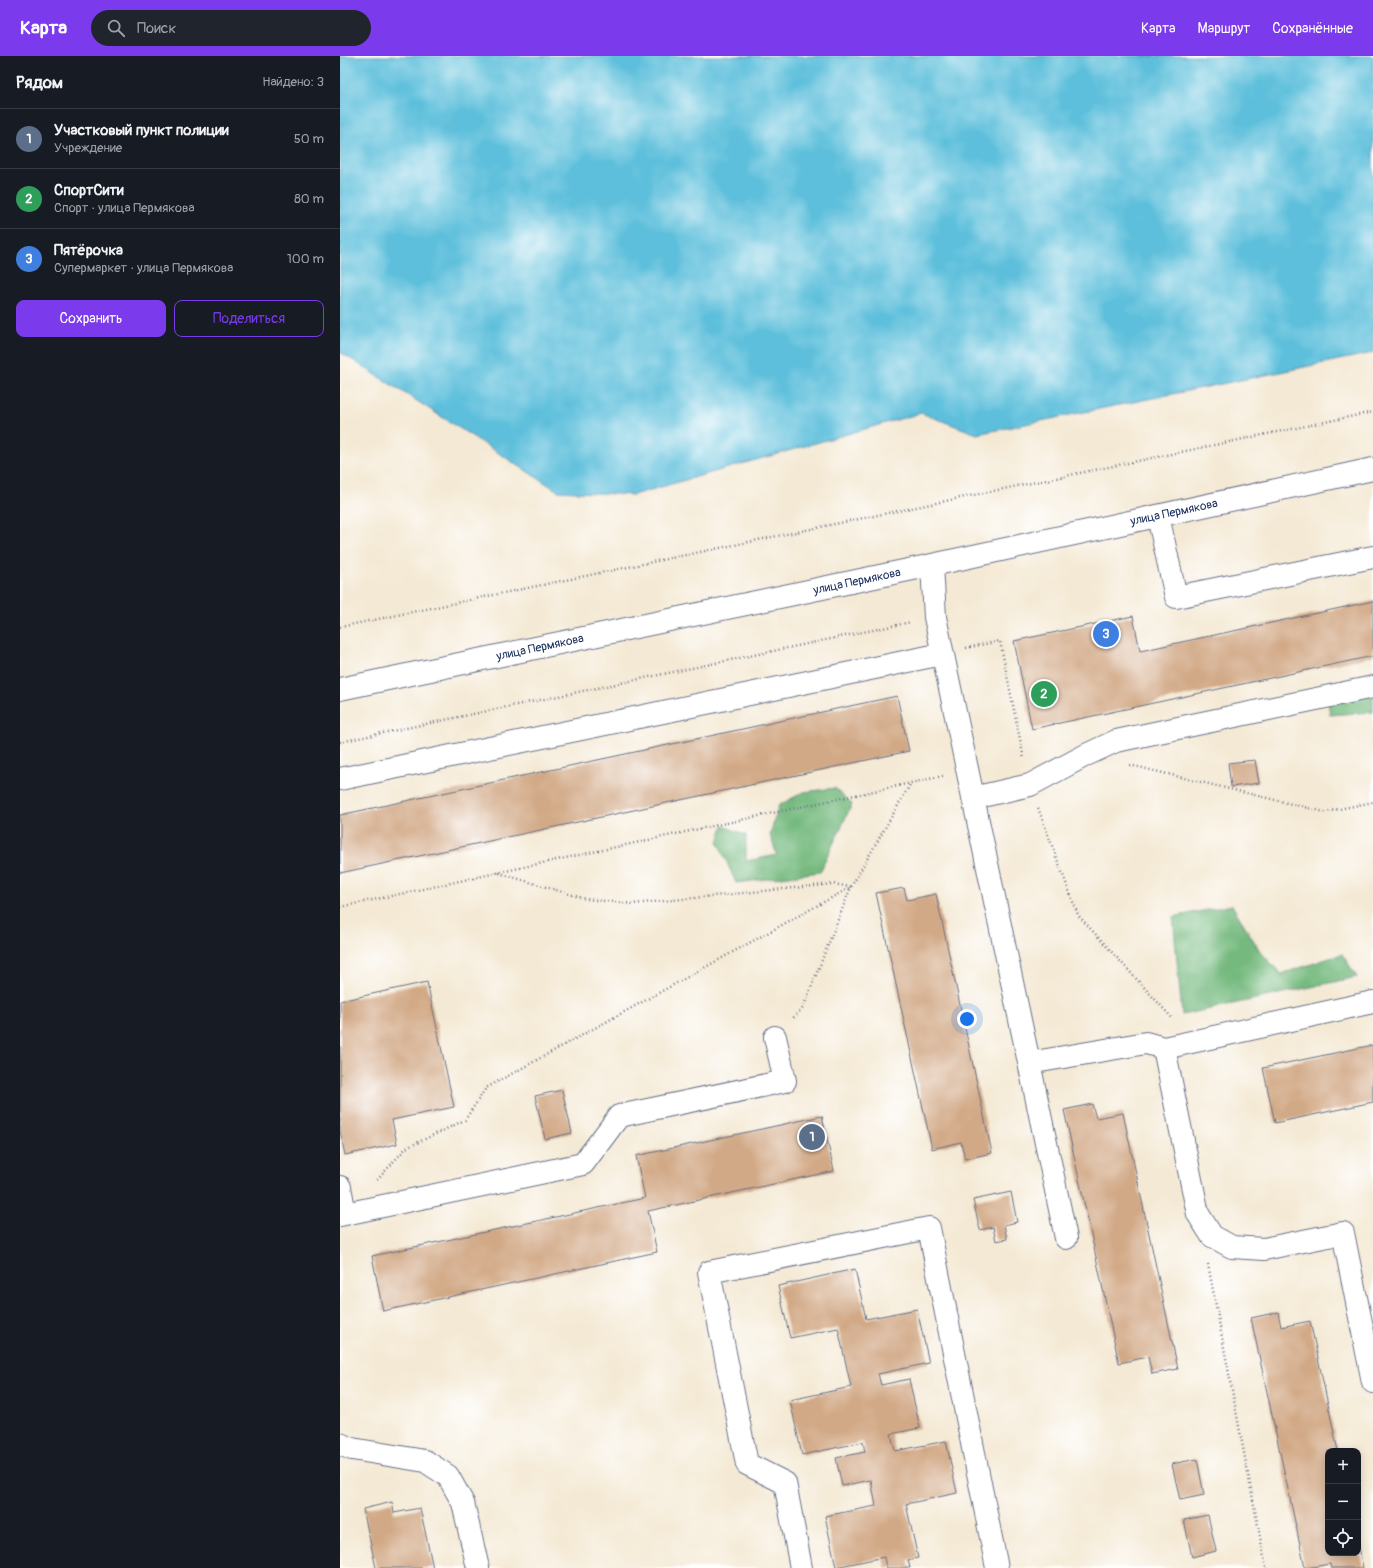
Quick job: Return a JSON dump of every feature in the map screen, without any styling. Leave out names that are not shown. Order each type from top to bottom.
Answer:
[{"type":"street","name":"улица Пермякова","points":[[340,689],[932,565],[1373,469]]},
{"type":"street","points":[[1158,516],[1176,597],[1373,557]]},
{"type":"street","points":[[932,565],[935,618],[942,654],[1066,1238]]},
{"type":"street","points":[[340,779],[942,654]]},
{"type":"street","points":[[973,798],[1030,785],[1086,755],[1116,741],[1373,687]]},
{"type":"street","points":[[1029,1064],[1146,1043],[1164,1048],[1373,1002]]},
{"type":"street","points":[[340,1187],[343,1215],[583,1164],[619,1116],[785,1081],[775,1036]]},
{"type":"street","points":[[1164,1048],[1198,1214],[1212,1236],[1232,1247],[1264,1249],[1343,1233],[1373,1382]]},
{"type":"street","points":[[800,1568],[785,1483],[747,1464],[709,1272],[929,1228],[997,1568]]},
{"type":"street","points":[[340,1444],[352,1449],[425,1461],[448,1476],[463,1503],[478,1568]]},
{"type":"path","points":[[340,627],[1373,412]]},
{"type":"path","points":[[340,742],[935,618]]},
{"type":"path","points":[[942,654],[1000,641],[1030,785],[1078,915],[1192,1041]]},
{"type":"path","points":[[1125,764],[1326,812],[1373,802]]},
{"type":"path","points":[[340,907],[967,771]]},
{"type":"path","points":[[775,1036],[804,1008],[851,887],[911,783]]},
{"type":"path","points":[[498,873],[586,899],[633,904],[833,884],[851,887]]},
{"type":"path","points":[[376,1181],[406,1148],[465,1120],[486,1088],[851,887]]},
{"type":"path","points":[[1212,1236],[1207,1257],[1266,1568]]},
{"type":"green space","points":[[1373,689],[1373,712],[1330,715],[1327,696]]},
{"type":"green space","points":[[835,788],[852,804],[820,872],[736,883],[718,842],[723,826],[746,835],[746,861],[777,855],[770,835],[779,805],[804,792]]},
{"type":"green space","points":[[1232,905],[1260,951],[1281,974],[1342,954],[1357,977],[1182,1015],[1173,917]]},
{"type":"water","points":[[340,56],[1373,56],[1373,353],[977,434],[921,413],[633,495],[558,491],[340,352]]},
{"type":"building","points":[[1373,601],[1373,656],[1032,729],[1014,641],[1133,616],[1140,651]]},
{"type":"building","points":[[897,696],[909,751],[340,873],[340,815]]},
{"type":"building","points":[[1255,760],[1259,783],[1231,787],[1228,763]]},
{"type":"building","points":[[904,888],[907,900],[936,894],[992,1153],[965,1159],[961,1142],[932,1149],[876,893]]},
{"type":"building","points":[[427,982],[454,1107],[392,1120],[397,1144],[345,1155],[340,1131],[340,1001]]},
{"type":"building","points":[[1373,1045],[1373,1102],[1275,1123],[1263,1068]]},
{"type":"building","points":[[562,1090],[572,1133],[545,1139],[535,1096]]},
{"type":"building","points":[[1092,1104],[1096,1118],[1123,1113],[1178,1369],[1152,1374],[1148,1357],[1119,1363],[1064,1110]]},
{"type":"building","points":[[822,1116],[834,1171],[648,1211],[657,1252],[383,1311],[372,1256],[645,1198],[636,1156]]},
{"type":"building","points":[[1011,1192],[1017,1222],[1004,1225],[1007,1239],[996,1241],[993,1227],[980,1230],[973,1200]]},
{"type":"building","points":[[855,1269],[866,1319],[917,1309],[929,1363],[878,1374],[881,1385],[909,1379],[920,1428],[891,1434],[895,1451],[946,1441],[957,1493],[906,1504],[918,1558],[908,1560],[910,1568],[886,1568],[884,1557],[836,1567],[825,1516],[876,1506],[871,1480],[842,1486],[836,1458],[865,1452],[863,1442],[802,1455],[790,1400],[851,1387],[838,1328],[790,1338],[778,1286]]},
{"type":"building","points":[[1278,1312],[1281,1327],[1310,1321],[1337,1448],[1325,1448],[1325,1556],[1361,1556],[1363,1568],[1331,1568],[1330,1564],[1305,1568],[1251,1318]]},
{"type":"building","points":[[1197,1459],[1204,1495],[1180,1500],[1172,1464]]},
{"type":"building","points":[[392,1502],[394,1513],[420,1508],[433,1568],[376,1568],[363,1509]]},
{"type":"building","points":[[1208,1515],[1216,1551],[1192,1557],[1184,1520]]},
{"type":"place","name":"Пятёрочка","points":[[1106,634]]},
{"type":"place","name":"СпортСити","points":[[1044,694]]},
{"type":"place","name":"Участковый пункт полиции","points":[[812,1137]]}]
